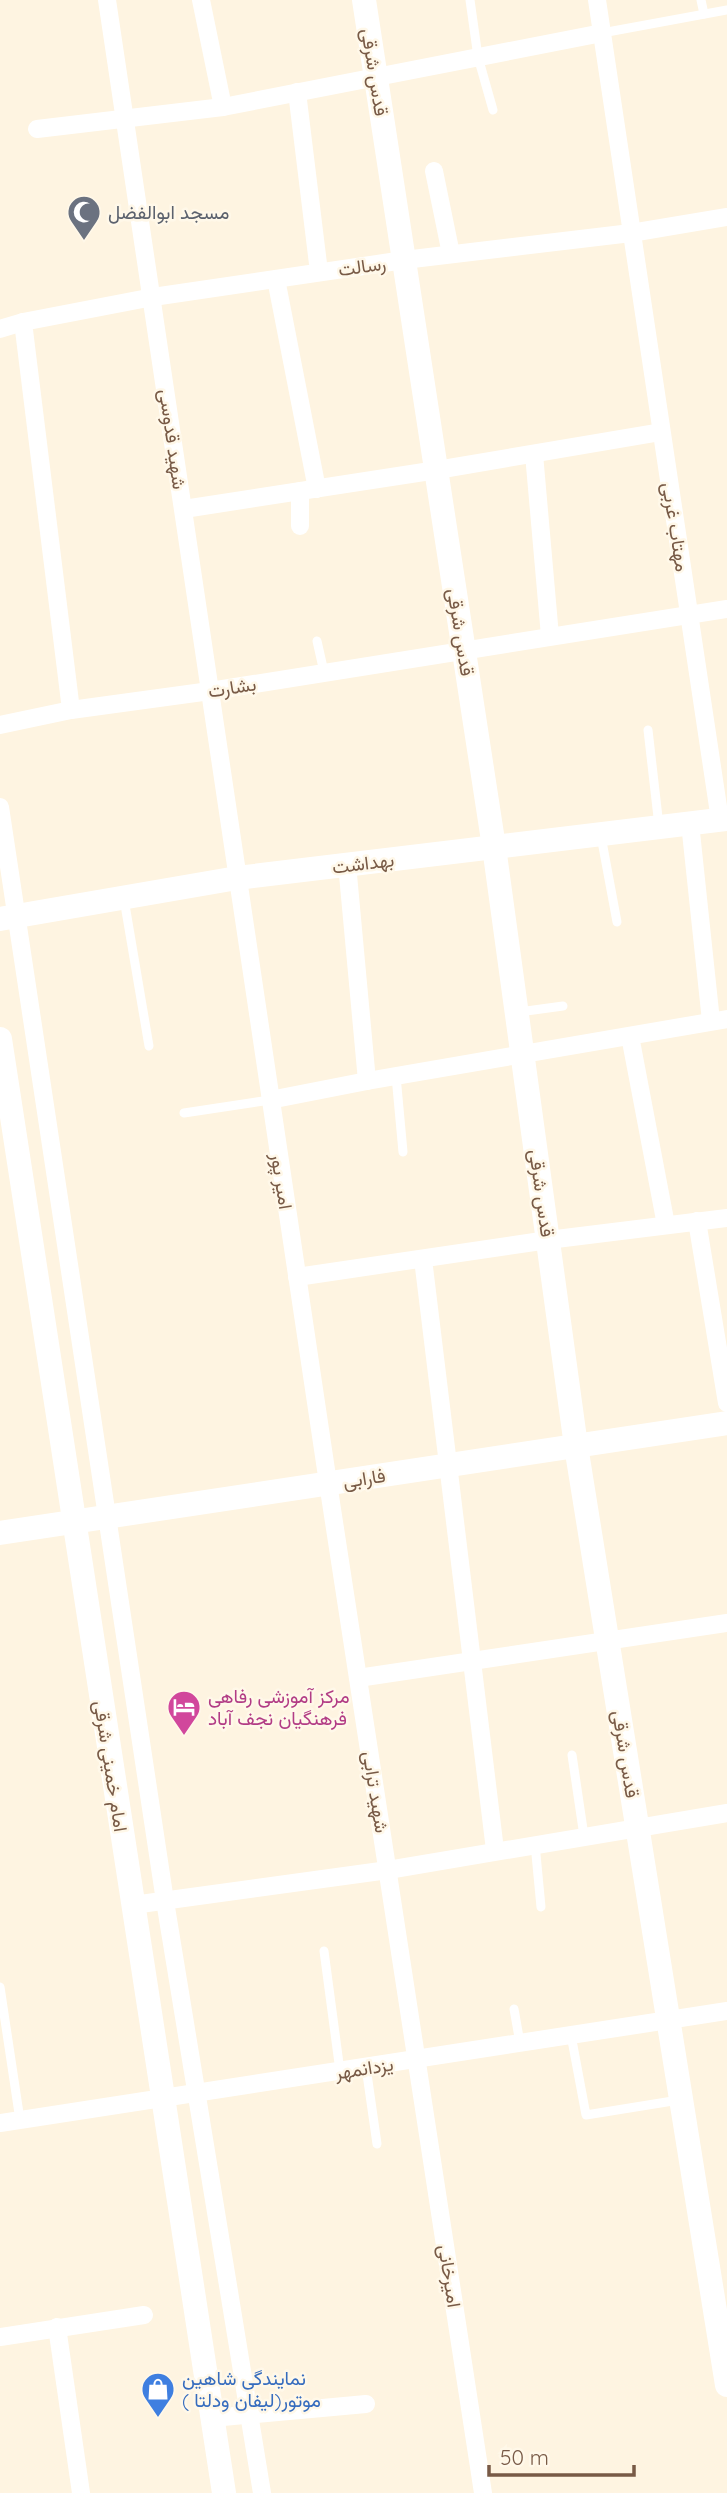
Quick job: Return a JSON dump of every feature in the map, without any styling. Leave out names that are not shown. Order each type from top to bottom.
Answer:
[{"type":"street","name":"شهید قدوسی","points":[[107,0],[237,878]]},
{"type":"street","points":[[201,0],[223,107]]},
{"type":"street","name":"قدس شرقی","points":[[364,0],[494,847],[576,1446],[727,2385]]},
{"type":"street","name":"مهتاب غربی","points":[[597,0],[689,614],[724,819]]},
{"type":"street","points":[[37,129],[223,107],[602,33]]},
{"type":"street","points":[[297,92],[319,272]]},
{"type":"street","points":[[434,171],[450,254]]},
{"type":"street","name":"رسالت","points":[[0,329],[23,322],[153,297],[404,260],[631,233],[727,217]]},
{"type":"street","points":[[276,279],[308,490],[300,526]]},
{"type":"street","points":[[23,322],[71,710]]},
{"type":"street","points":[[184,509],[662,432]]},
{"type":"street","points":[[534,454],[550,636]]},
{"type":"street","name":"بشارت","points":[[0,725],[71,710],[210,691],[727,609]]},
{"type":"street","points":[[0,807],[8,918],[195,2093],[262,2493]]},
{"type":"street","name":"بهداشت","points":[[8,918],[237,878],[724,819]]},
{"type":"street","points":[[270,1100],[719,1020],[690,823]]},
{"type":"street","points":[[347,864],[367,1081]]},
{"type":"street","name":"امیر پور","points":[[237,878],[328,1483]]},
{"type":"street","points":[[630,1036],[666,1225]]},
{"type":"street","name":"امام خمینی شرقی","points":[[0,1040],[223,2493]]},
{"type":"street","points":[[297,1277],[548,1240],[727,1218]]},
{"type":"street","points":[[697,1221],[727,1403]]},
{"type":"street","points":[[423,1259],[495,1850]]},
{"type":"street","name":"فارابی","points":[[0,1532],[727,1423]]},
{"type":"street","name":"شهید ترابی","points":[[328,1483],[417,2059]]},
{"type":"street","points":[[358,1678],[727,1623]]},
{"type":"street","points":[[133,1905],[388,1870],[727,1813]]},
{"type":"street","name":"یزدانمهر","points":[[0,2123],[727,2011]]},
{"type":"street","name":"امیرخانی","points":[[417,2059],[483,2493]]},
{"type":"street","points":[[0,2337],[144,2315]]},
{"type":"street","points":[[57,2328],[81,2493]]},
{"type":"street","points":[[212,2418],[366,2404]]},
{"type":"lane","points":[[470,0],[478,57],[493,110]]},
{"type":"lane","points":[[701,0],[704,14]]},
{"type":"lane","points":[[602,33],[727,10]]},
{"type":"lane","points":[[317,642],[324,672]]},
{"type":"lane","points":[[648,730],[659,827]]},
{"type":"lane","points":[[601,834],[617,922]]},
{"type":"lane","points":[[123,897],[149,1046]]},
{"type":"lane","points":[[517,1013],[563,1006]]},
{"type":"lane","points":[[396,1076],[403,1152]]},
{"type":"lane","points":[[184,1113],[270,1100]]},
{"type":"lane","points":[[572,1755],[584,1836]]},
{"type":"lane","points":[[535,1844],[541,1907]]},
{"type":"lane","points":[[324,1951],[340,2071]]},
{"type":"lane","points":[[0,1987],[20,2120]]},
{"type":"lane","points":[[514,2009],[520,2043]]},
{"type":"lane","points":[[571,2035],[586,2115],[682,2100]]},
{"type":"lane","points":[[366,2067],[377,2144]]},
{"type":"place","name":"مسجد ابوالفضل","points":[[84,242]]},
{"type":"place","name":"مرکز آموزشی رفاهی فرهنگیان نجف آباد","points":[[184,1737]]},
{"type":"place","name":"نمایندگی شاهین موتور(لیفان ودلتا )","points":[[158,2419]]}]
